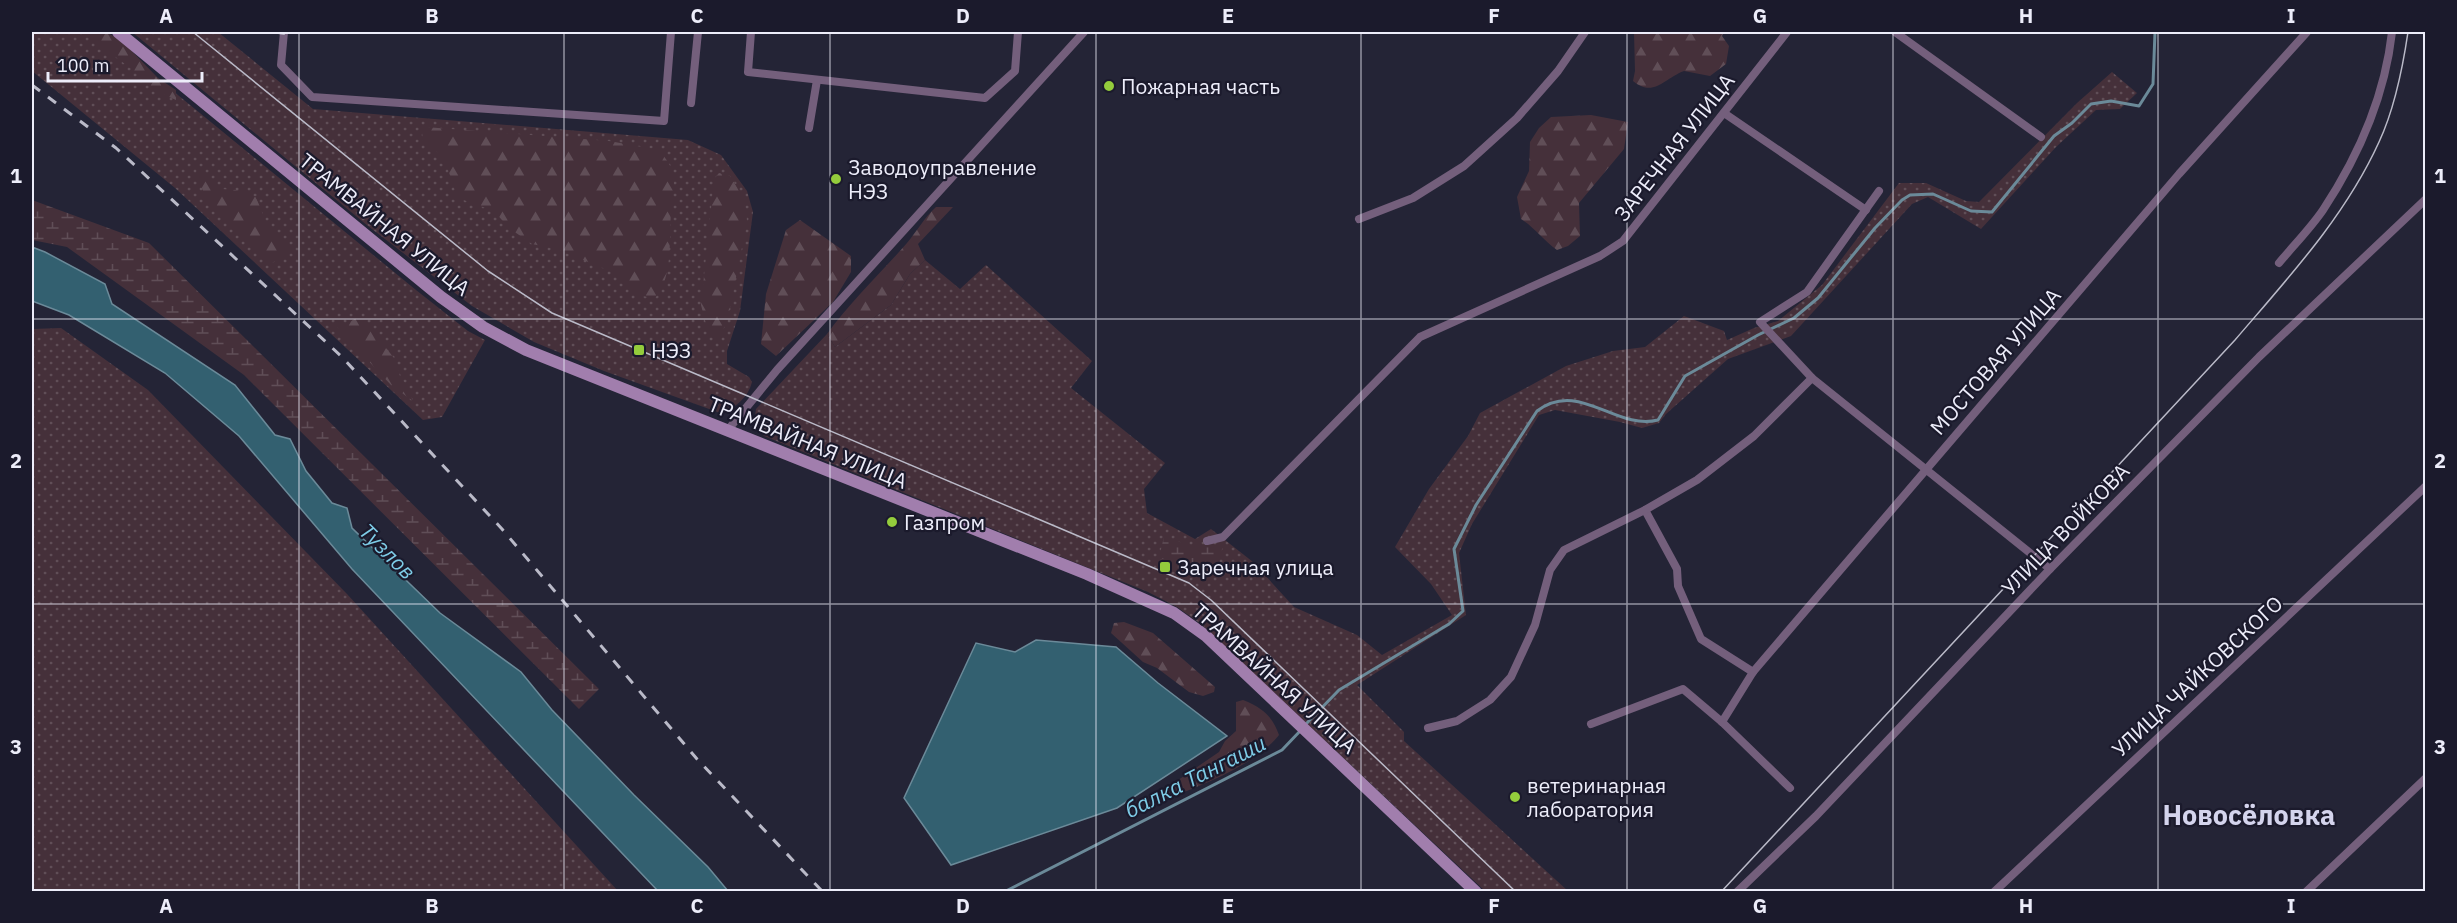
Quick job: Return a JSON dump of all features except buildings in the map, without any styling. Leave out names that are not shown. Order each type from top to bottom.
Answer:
[{"type":"main road","name":"ТРАМВАЙНАЯ УЛИЦА","points":[[118,32],[441,297],[483,327],[526,350],[1087,574],[1174,613],[1206,636],[1476,891]]},
{"type":"street","points":[[284,32],[281,65],[312,97],[664,121],[671,32]]},
{"type":"street","points":[[691,103],[698,32]]},
{"type":"street","points":[[751,32],[748,72],[985,98],[1015,71],[1018,32]]},
{"type":"street","points":[[727,431],[777,370],[1084,32]]},
{"type":"street","points":[[1359,219],[1413,198],[1464,166],[1517,118],[1558,71],[1585,32]]},
{"type":"street","name":"ЗАРЕЧНАЯ УЛИЦА","points":[[1207,541],[1223,537],[1420,337],[1600,256],[1623,242],[1787,32]]},
{"type":"street","points":[[1895,32],[2040,137]]},
{"type":"street","name":"МОСТОВАЯ УЛИЦА","points":[[1722,722],[1753,672],[1924,470],[2179,174],[2307,32]]},
{"type":"street","points":[[2279,263],[2322,211],[2368,127],[2383,79],[2392,32]]},
{"type":"street","points":[[809,128],[817,80]]},
{"type":"street","points":[[1724,113],[1866,210]]},
{"type":"street","points":[[1879,191],[1807,292],[1760,322],[1812,378],[2050,569]]},
{"type":"street","name":"УЛИЦА ВОЙКОВА","points":[[1737,891],[1816,816],[2050,569],[2259,357],[2426,199]]},
{"type":"street","points":[[1428,728],[1457,721],[1490,700],[1511,677],[1535,625],[1550,570],[1564,550],[1645,510],[1697,480],[1754,436],[1812,378]]},
{"type":"street","name":"УЛИЦА ЧАЙКОВСКОГО","points":[[1994,891],[2426,486]]},
{"type":"street","points":[[1645,510],[1677,569],[1678,586],[1701,639],[1753,672]]},
{"type":"street","points":[[1591,724],[1683,688],[1790,788]]},
{"type":"street","points":[[2306,891],[2426,778]]},
{"type":"green space","points":[[32,32],[101,32],[416,290],[468,331],[485,340],[442,417],[423,420],[175,188],[32,71]]},
{"type":"green space","points":[[82,32],[105,32],[120,39],[158,78],[176,90],[176,100],[154,90],[133,70]]},
{"type":"green space","points":[[132,32],[218,32],[313,109],[688,140],[721,155],[747,191],[753,212],[740,311],[727,351],[727,364],[749,377],[752,382],[748,393],[737,405],[723,414],[604,371],[534,342],[472,306],[368,226]]},
{"type":"green space","points":[[1634,32],[1724,32],[1722,36],[1729,46],[1726,64],[1710,76],[1684,71],[1653,87],[1640,86],[1633,81]]},
{"type":"green space","points":[[2112,72],[2137,93],[2120,109],[2096,110],[2056,147],[1981,229],[1928,197],[1912,204],[1791,336],[1728,359],[1666,414],[1659,423],[1642,428],[1555,410],[1539,415],[1472,524],[1459,553],[1466,615],[1357,685],[1404,732],[1404,741],[1568,891],[1485,891],[1201,624],[1177,607],[1148,592],[764,436],[754,423],[756,409],[827,334],[835,347],[891,305],[910,274],[925,260],[960,289],[986,265],[1092,361],[1071,388],[1165,463],[1144,489],[1147,513],[1195,539],[1211,529],[1253,562],[1294,607],[1357,635],[1382,655],[1452,615],[1431,584],[1395,547],[1429,489],[1468,436],[1480,413],[1566,366],[1613,351],[1645,347],[1684,316],[1724,331],[1727,340],[1754,328],[1778,321],[1822,285],[1899,183],[1926,183],[1966,201],[1979,202],[2077,103]]},
{"type":"green space","points":[[1591,115],[1628,122],[1624,149],[1579,203],[1580,236],[1568,246],[1557,250],[1521,219],[1517,197],[1529,171],[1530,142],[1539,128],[1551,117]]},
{"type":"green space","points":[[425,127],[609,141],[659,150],[674,175],[670,246],[665,280],[661,290],[655,298],[636,295],[622,276],[557,249],[532,244],[509,228],[494,211],[458,198],[442,159],[423,141],[422,132]]},
{"type":"green space","points":[[196,170],[222,189],[236,190],[256,197],[269,230],[293,250],[272,263],[207,203]]},
{"type":"green space","points":[[719,173],[730,176],[737,187],[744,203],[747,222],[727,323],[716,340],[709,335],[701,305],[714,179]]},
{"type":"green space","points":[[32,200],[149,243],[599,689],[579,709],[244,375],[67,247],[32,240]]},
{"type":"green space","points":[[936,207],[953,207],[918,244],[925,260],[910,274],[891,305],[835,347],[827,334]]},
{"type":"green space","points":[[800,220],[851,256],[851,272],[833,302],[776,356],[761,344],[766,294],[786,230]]},
{"type":"green space","points":[[358,317],[362,318],[394,358],[401,379],[413,401],[391,385],[335,325],[340,319],[346,324]]},
{"type":"green space","points":[[61,328],[148,390],[347,594],[618,891],[32,891],[32,329]]},
{"type":"green space","points":[[1164,537],[1196,547],[1223,545],[1218,566],[1201,576],[1159,557]]},
{"type":"green space","points":[[1124,622],[1153,633],[1215,687],[1214,692],[1203,696],[1189,692],[1157,668],[1143,662],[1111,633],[1114,623]]},
{"type":"green space","points":[[1243,700],[1266,713],[1279,735],[1267,748],[1235,769],[1144,808],[1152,798],[1219,752],[1225,741],[1236,731],[1236,702]]},
{"type":"water","points":[[32,247],[105,284],[112,304],[235,385],[275,435],[290,439],[306,471],[332,503],[347,508],[352,528],[440,613],[521,672],[552,710],[708,867],[728,891],[658,891],[352,569],[239,436],[165,373],[69,315],[32,301]]},
{"type":"water","points":[[1036,640],[1116,647],[1158,683],[1227,736],[1117,808],[951,865],[904,798],[976,643],[1015,652]]},
{"type":"waterway","name":"балка Тангаши","points":[[1306,724],[1339,690],[1449,624],[1463,611],[1454,549],[1476,505],[1537,411],[1553,403],[1568,400],[1627,419],[1658,420],[1685,376],[1758,335],[1794,318],[1818,298],[1875,228],[1902,200],[1910,195],[1933,194],[1971,211],[1992,212],[2054,136],[2072,123],[2091,104],[2111,101],[2139,106],[2153,84],[2155,32]]},
{"type":"waterway","name":"балка Тангаши","points":[[1004,892],[1282,750],[1302,729]]},
{"type":"tram line","points":[[193,32],[488,271],[552,313],[1189,583],[1211,600],[1516,892]]},
{"type":"tram line","points":[[1721,892],[2235,340],[2314,246],[2350,196],[2379,142],[2397,88],[2408,32]]},
{"type":"railway","points":[[275,32],[293,35]]},
{"type":"railway","points":[[32,85],[116,148],[341,356],[502,529],[697,759],[823,892]]},
{"type":"place","name":"Пожарная часть","points":[[1109,86]]},
{"type":"place","name":"Заводоуправление НЭЗ","points":[[836,179]]},
{"type":"place","name":"НЭЗ","points":[[639,350]]},
{"type":"place","name":"Газпром","points":[[892,522]]},
{"type":"place","name":"Заречная улица","points":[[1165,567]]},
{"type":"place","name":"ветеринарная лаборатория","points":[[1515,797]]},
{"type":"district","name":"Новосёловка","points":[[2249,814]]},
{"type":"water label","name":"Тузлов","points":[[388,551]]}]
